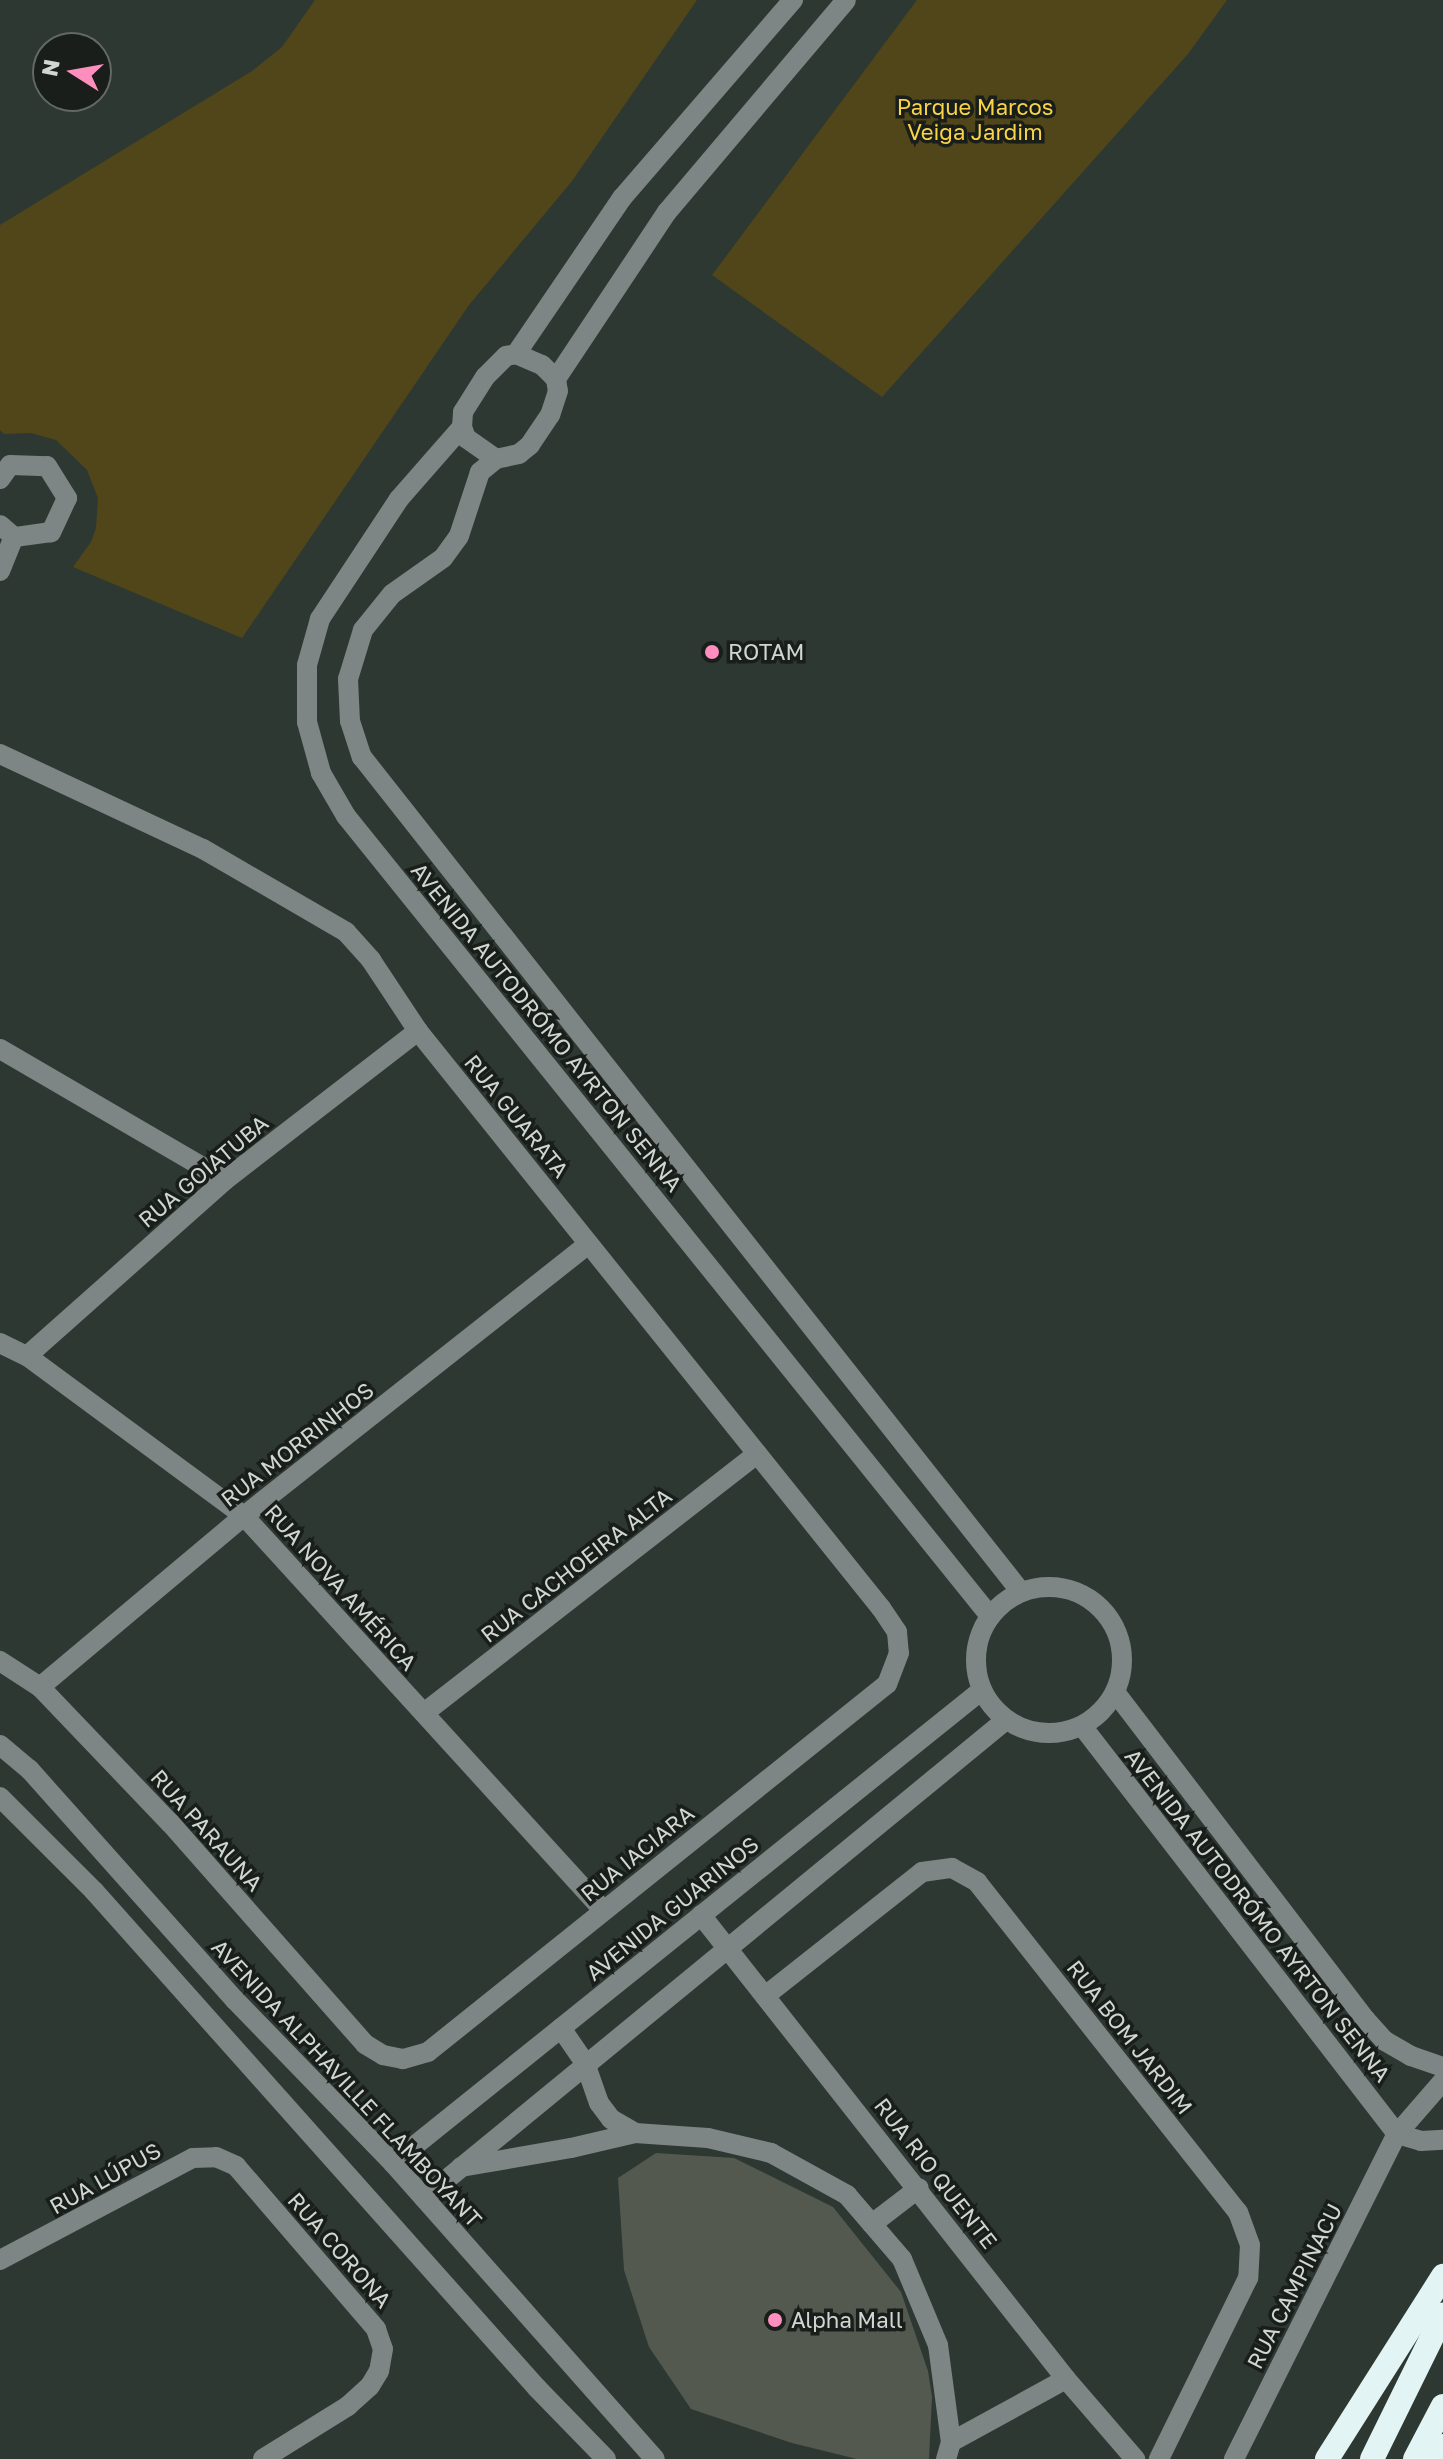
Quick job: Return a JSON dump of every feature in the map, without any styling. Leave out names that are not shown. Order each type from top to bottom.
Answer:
[{"type":"highway","points":[[1327,2459],[1443,2276]]},
{"type":"highway","points":[[1372,2459],[1443,2315]]},
{"type":"highway","points":[[1415,2459],[1443,2406]]},
{"type":"highway","points":[[1438,2459],[1443,2446]]},
{"type":"street","name":"AVENIDA AUTODRÓMO AYRTON SENNA","points":[[793,0],[622,198],[516,354],[506,356],[473,392],[463,412],[462,427],[399,499],[320,619],[307,665],[307,708],[321,773],[346,816],[990,1616]]},
{"type":"street","name":"AVENIDA AUTODRÓMO AYRTON SENNA","points":[[846,0],[667,212],[556,379],[555,406],[541,432],[519,454],[496,459],[480,472],[459,536],[443,558],[392,594],[363,630],[348,679],[350,721],[362,757],[1021,1592]]},
{"type":"street","points":[[516,354],[531,358],[556,379]]},
{"type":"street","points":[[462,427],[474,446],[496,459]]},
{"type":"street","points":[[0,479],[10,465],[47,466],[67,498],[51,532],[7,531],[0,571]]},
{"type":"street","name":"RUA GUARATA","points":[[0,754],[203,849],[346,932],[371,960],[418,1031],[897,1632]]},
{"type":"street","name":"RUA GOIATUBA","points":[[27,1356],[225,1180],[418,1031]]},
{"type":"street","points":[[0,1049],[225,1180]]},
{"type":"street","name":"RUA MORRINHOS","points":[[40,1687],[244,1516],[589,1244]]},
{"type":"street","name":"RUA NOVA AMÉRICA","points":[[0,1343],[27,1356],[244,1516],[604,1911]]},
{"type":"street","name":"RUA CACHOEIRA ALTA","points":[[424,1713],[757,1454]]},
{"type":"street","points":[[1046,1586],[1070,1589],[1093,1601],[1110,1619],[1122,1668],[1115,1692],[1101,1712],[1082,1726],[1043,1734],[1024,1730],[1006,1720],[982,1690],[976,1651],[990,1616],[1021,1592],[1046,1586]]},
{"type":"street","name":"RUA IACIARA","points":[[365,2044],[383,2055],[403,2059],[428,2052],[887,1684],[899,1653],[897,1632]]},
{"type":"street","name":"RUA PARAUNA","points":[[0,1661],[40,1687],[170,1823],[365,2044]]},
{"type":"street","name":"AVENIDA GUARINOS","points":[[393,2163],[982,1690]]},
{"type":"street","name":"AVENIDA AUTODRÓMO AYRTON SENNA","points":[[1115,1692],[1365,2019],[1385,2041],[1411,2056],[1443,2067]]},
{"type":"street","points":[[424,2198],[1006,1720]]},
{"type":"street","name":"AVENIDA AUTODRÓMO AYRTON SENNA","points":[[1082,1726],[1397,2134]]},
{"type":"street","name":"AVENIDA ALPHAVILLE FLAMBOYANT","points":[[0,1745],[29,1769],[235,2000],[393,2163],[655,2459]]},
{"type":"street","points":[[0,1797],[94,1891],[537,2388],[606,2459]]},
{"type":"street","name":"RUA BOM JARDIM","points":[[765,1996],[922,1872],[952,1868],[977,1882],[1238,2212],[1250,2245],[1248,2278],[1159,2459]]},
{"type":"street","name":"RUA RIO QUENTE","points":[[701,1915],[919,2188],[1066,2379],[1135,2459]]},
{"type":"street","points":[[210,2023],[235,2000]]},
{"type":"street","points":[[561,2028],[585,2063],[599,2103],[611,2119],[635,2133]]},
{"type":"street","name":"RUA CAMPINACU","points":[[1234,2459],[1397,2134],[1443,2081]]},
{"type":"street","points":[[461,2167],[571,2148],[635,2133],[708,2138],[771,2153],[847,2195],[902,2259],[938,2345],[949,2450],[1066,2379]]},
{"type":"street","points":[[1397,2134],[1421,2141],[1443,2140]]},
{"type":"street","name":"RUA LÚPUS","points":[[0,2260],[193,2158],[216,2157],[236,2166]]},
{"type":"street","name":"RUA CORONA","points":[[236,2166],[376,2329],[383,2349],[379,2371],[370,2386],[348,2406],[263,2459]]},
{"type":"street","points":[[872,2224],[919,2188]]},
{"type":"green space","points":[[315,0],[697,0],[572,181],[469,305],[242,638],[73,567],[91,542],[96,528],[98,498],[87,470],[56,440],[31,433],[4,434],[0,430],[0,225],[252,71],[282,47]]},
{"type":"green space","name":"Parque Marcos Veiga Jardim","points":[[917,0],[1227,0],[1188,54],[882,397],[712,275]]},
{"type":"building","name":"Alpha Mall","points":[[656,2153],[734,2158],[833,2207],[901,2292],[928,2371],[932,2397],[929,2459],[857,2459],[792,2443],[691,2409],[649,2347],[624,2270],[618,2178]]},
{"type":"place","name":"ROTAM","points":[[712,652]]},
{"type":"place","name":"Alpha Mall","points":[[775,2320]]}]
